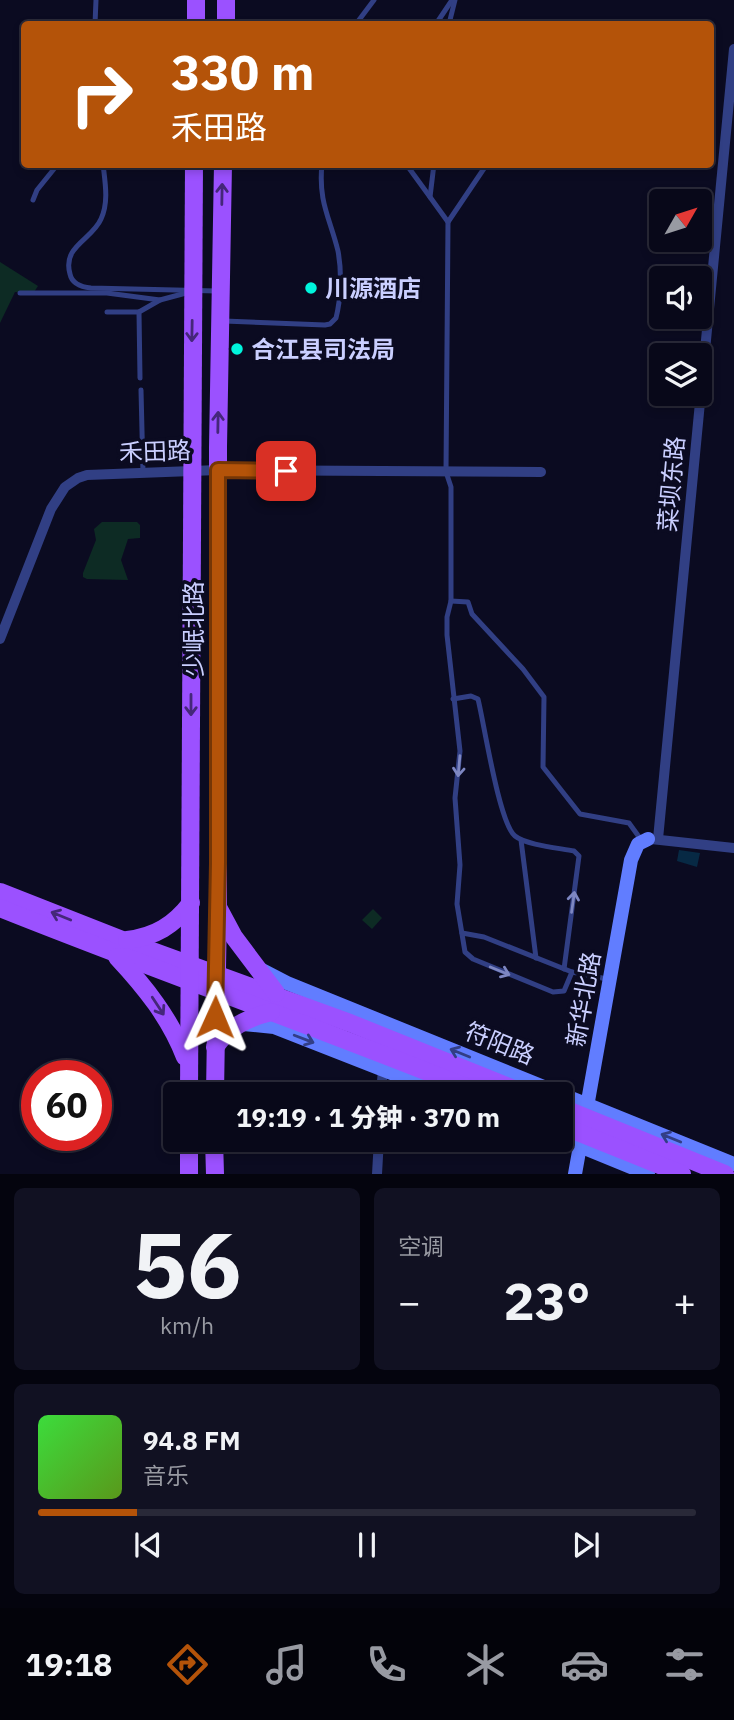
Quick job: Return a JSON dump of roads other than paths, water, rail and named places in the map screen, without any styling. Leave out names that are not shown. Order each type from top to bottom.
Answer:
[{"type":"main road","points":[[195,21],[196,0]]},
{"type":"main road","points":[[226,0],[226,21]]},
{"type":"main road","name":"少岷北路","points":[[189,1082],[194,168]]},
{"type":"main road","name":"少岷北路","points":[[215,1082],[218,906],[218,470],[223,168]]},
{"type":"main road","points":[[191,819],[218,819]]},
{"type":"main road","points":[[0,892],[118,947],[177,1038],[189,1070]]},
{"type":"main road","points":[[118,947],[161,931],[182,915],[191,902]]},
{"type":"main road","points":[[218,906],[226,924],[275,1004]]},
{"type":"main road","points":[[0,908],[190,972],[216,973],[275,1004],[492,1082]]},
{"type":"main road","points":[[190,972],[215,993],[275,1004]]},
{"type":"main road","points":[[215,1048],[222,1037],[238,1024],[275,1004]]},
{"type":"main road","points":[[347,1030],[458,1082]]},
{"type":"main road","points":[[573,1106],[725,1174]]},
{"type":"main road","points":[[573,1130],[682,1174]]},
{"type":"main road","points":[[189,1152],[190,1174]]},
{"type":"main road","points":[[215,1152],[215,1174]]},
{"type":"street","name":"菜坝东路","points":[[650,840],[734,49]]},
{"type":"street","name":"禾田路","points":[[0,639],[46,519],[65,487],[87,475],[218,470],[541,472]]},
{"type":"street","points":[[650,840],[734,848]]},
{"type":"street","name":"新华北路","points":[[575,1174],[631,860],[635,848],[650,840]]},
{"type":"street","name":"符阳路","points":[[251,961],[265,973],[517,1082]]},
{"type":"street","points":[[238,1024],[274,1027],[415,1082]]},
{"type":"street","points":[[382,1082],[383,1069]]},
{"type":"street","points":[[573,1104],[576,1105],[576,1113],[573,1121]]},
{"type":"street","name":"符阳路","points":[[573,1104],[588,1105],[734,1164]]},
{"type":"street","points":[[573,1143],[648,1174]]},
{"type":"street","points":[[377,1174],[378,1152]]},
{"type":"lane","points":[[94,21],[96,0]]},
{"type":"lane","points":[[358,21],[369,0]]},
{"type":"lane","points":[[358,21],[374,0]]},
{"type":"lane","points":[[438,21],[453,0]]},
{"type":"lane","points":[[450,21],[453,0]]},
{"type":"lane","points":[[33,200],[37,190],[55,168]]},
{"type":"lane","points":[[103,168],[106,190],[104,210],[96,228],[72,251],[68,269],[75,283],[90,288],[220,291]]},
{"type":"lane","points":[[220,321],[325,325],[337,318],[339,255],[321,197],[322,168]]},
{"type":"lane","points":[[409,168],[448,222]]},
{"type":"lane","points":[[430,197],[434,168]]},
{"type":"lane","points":[[484,168],[448,222],[446,472],[451,487],[451,601],[447,617],[447,635],[460,751],[455,798],[460,864],[457,904],[466,952],[473,959],[553,992],[564,991],[572,972]]},
{"type":"lane","points":[[107,312],[139,312],[160,300],[192,291]]},
{"type":"lane","points":[[20,293],[107,292],[160,300]]},
{"type":"lane","points":[[139,312],[140,378]]},
{"type":"lane","points":[[141,390],[143,472]]},
{"type":"lane","points":[[451,601],[468,602],[472,614],[541,691],[545,710],[542,767],[576,811],[584,816],[629,823],[650,840]]},
{"type":"lane","points":[[453,699],[471,696],[478,699],[488,757],[510,831],[521,839],[573,852],[579,856],[564,970]]},
{"type":"lane","points":[[521,839],[536,958]]},
{"type":"lane","points":[[462,933],[484,937],[564,970],[610,979]]},
{"type":"water","points":[[679,850],[700,853],[697,867],[677,861]]},
{"type":"place","name":"川源酒店","points":[[311,288]]},
{"type":"place","name":"合江县司法局","points":[[237,349]]}]
